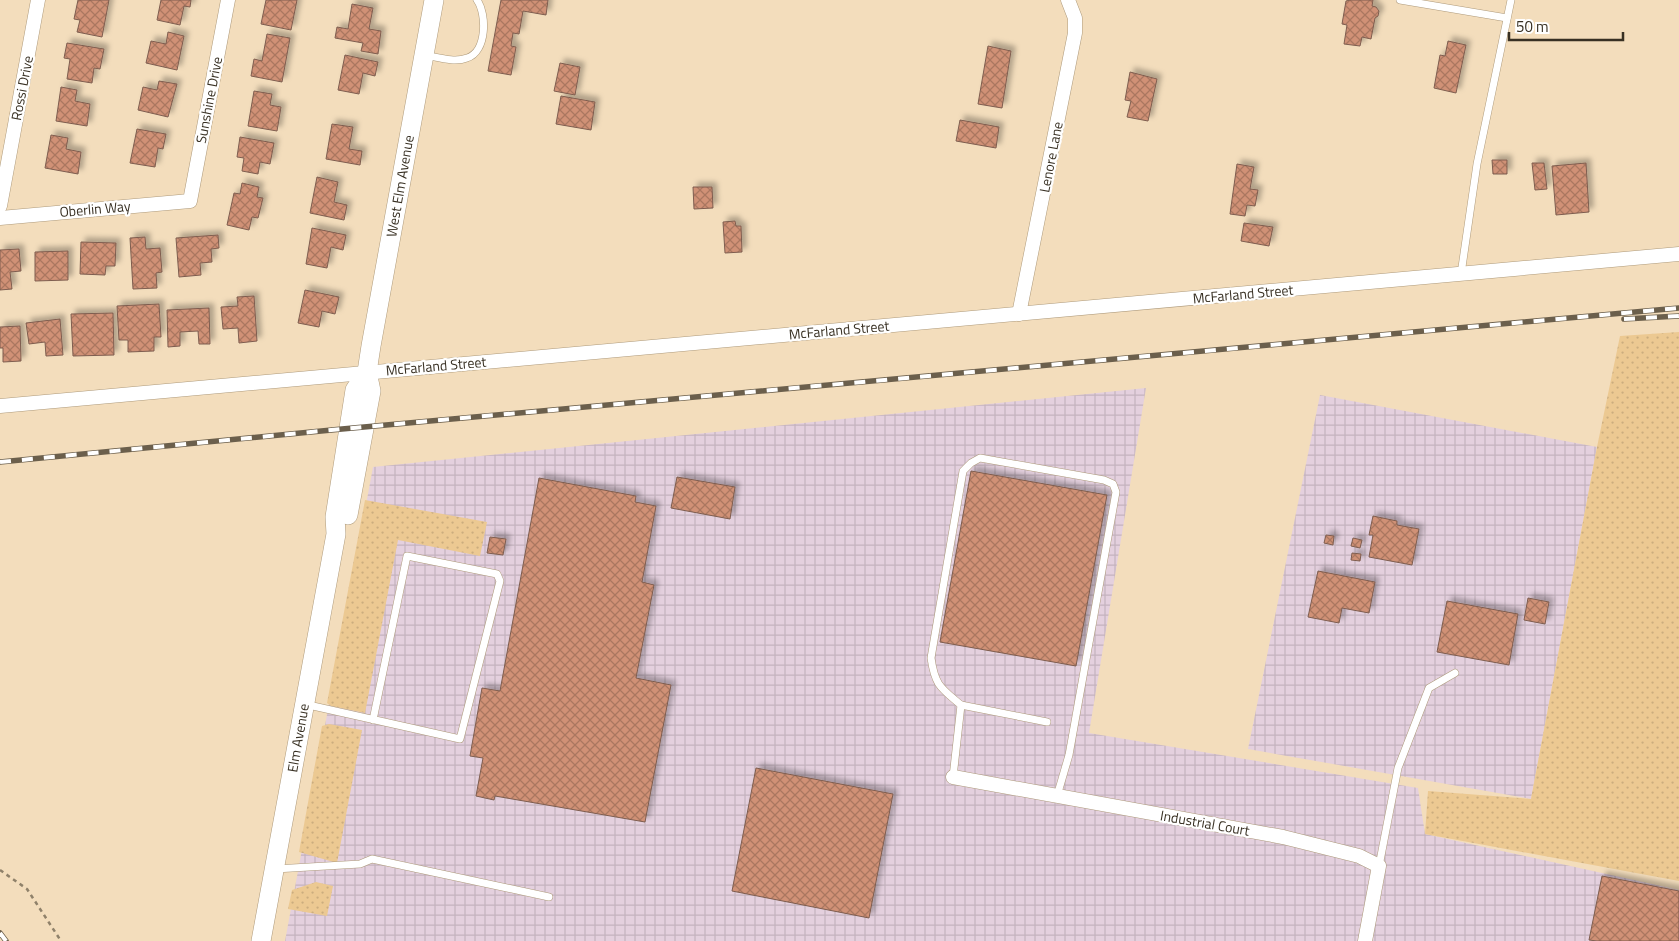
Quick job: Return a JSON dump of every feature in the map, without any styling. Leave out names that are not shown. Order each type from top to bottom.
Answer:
[{"type":"street","name":"Rossi Drive","points":[[0,206],[38,0]]},
{"type":"street","name":"Sunshine Drive","points":[[190,200],[228,0]]},
{"type":"street","name":"West Elm Avenue","points":[[357,428],[355,390],[367,372],[434,0]]},
{"type":"street","name":"Lenore Lane","points":[[1019,314],[1075,33],[1075,18],[1068,0]]},
{"type":"street","name":"Oberlin Way","points":[[0,218],[190,200]]},
{"type":"street","name":"McFarland Street","points":[[0,406],[1679,254]]},
{"type":"street","name":"Elm Avenue","points":[[260,941],[336,534],[335,517],[357,428]]},
{"type":"street","name":"Industrial Court","points":[[952,777],[1282,837],[1359,856],[1379,866]]},
{"type":"street","points":[[1365,941],[1379,866]]},
{"type":"lane","points":[[424,55],[457,60],[469,58],[479,48],[484,20],[477,0]]},
{"type":"lane","points":[[1400,0],[1507,18]]},
{"type":"lane","points":[[1460,274],[1477,164],[1510,0]]},
{"type":"lane","points":[[1047,722],[961,705],[941,687],[934,677],[931,658],[963,471],[971,462],[980,458],[1104,480],[1113,484],[1116,492],[1069,755],[1056,796]]},
{"type":"lane","points":[[304,704],[373,720],[460,739],[500,581],[497,574],[407,556],[373,720]]},
{"type":"lane","points":[[1379,866],[1398,768],[1429,688],[1455,673]]},
{"type":"lane","points":[[952,777],[961,705]]},
{"type":"lane","points":[[274,869],[360,864],[372,859],[549,897]]},
{"type":"path","points":[[0,870],[27,889],[61,941]]},
{"type":"shaded area","points":[[1679,332],[1679,881],[1425,834],[1428,791],[1531,799],[1597,447],[1620,336]]},
{"type":"shaded area","points":[[1146,388],[1089,733],[1418,788],[1425,834],[1679,890],[1679,941],[285,941],[373,467]]},
{"type":"shaded area","points":[[1320,395],[1597,447],[1531,799],[1248,749]]},
{"type":"shaded area","points":[[365,500],[487,522],[480,556],[398,540],[365,713],[331,706],[327,703]]},
{"type":"shaded area","points":[[329,724],[362,730],[337,863],[299,852],[322,726]]},
{"type":"shaded area","points":[[316,882],[333,886],[327,916],[288,909],[292,890]]},
{"type":"building","points":[[78,0],[109,0],[102,37],[77,32],[80,20],[74,19]]},
{"type":"building","points":[[161,0],[191,0],[190,7],[184,6],[180,25],[157,20]]},
{"type":"building","points":[[266,0],[297,0],[291,30],[261,24]]},
{"type":"building","points":[[501,0],[548,0],[546,15],[523,11],[519,34],[513,33],[511,46],[516,47],[511,75],[488,71]]},
{"type":"building","points":[[1373,0],[1372,6],[1376,7],[1379,11],[1378,16],[1375,18],[1371,39],[1362,37],[1360,46],[1344,44],[1347,25],[1342,24],[1346,1]]},
{"type":"building","points":[[352,4],[373,8],[369,29],[381,31],[378,54],[361,51],[363,43],[335,38],[337,27],[348,29]]},
{"type":"building","points":[[168,32],[184,36],[177,70],[146,63],[151,41],[166,44]]},
{"type":"building","points":[[267,34],[290,38],[282,82],[251,76],[254,59],[262,61]]},
{"type":"building","points":[[1448,41],[1466,45],[1456,93],[1434,88],[1440,55],[1445,56]]},
{"type":"building","points":[[67,43],[104,49],[100,69],[94,68],[92,83],[67,79],[70,59],[64,58]]},
{"type":"building","points":[[988,46],[1011,51],[1002,108],[978,104]]},
{"type":"building","points":[[345,55],[378,62],[375,76],[363,73],[359,94],[338,90]]},
{"type":"building","points":[[560,63],[580,67],[575,95],[554,91]]},
{"type":"building","points":[[1130,72],[1157,79],[1148,121],[1127,117],[1131,101],[1125,100]]},
{"type":"building","points":[[159,81],[177,84],[168,117],[138,110],[143,87],[157,90]]},
{"type":"building","points":[[61,87],[77,90],[75,101],[90,104],[87,126],[56,121]]},
{"type":"building","points":[[254,91],[272,94],[270,105],[281,107],[277,131],[248,126]]},
{"type":"building","points":[[561,96],[595,102],[591,130],[556,124]]},
{"type":"building","points":[[960,120],[999,127],[996,148],[956,141]]},
{"type":"building","points":[[332,124],[353,127],[349,149],[362,151],[360,165],[326,159]]},
{"type":"building","points":[[137,129],[166,134],[163,149],[158,148],[155,167],[130,163]]},
{"type":"building","points":[[51,135],[68,138],[66,149],[81,152],[78,174],[45,168]]},
{"type":"building","points":[[240,137],[274,143],[270,164],[260,162],[258,174],[242,171],[244,158],[237,157]]},
{"type":"building","points":[[1492,160],[1507,160],[1507,174],[1493,174]]},
{"type":"building","points":[[1532,163],[1544,163],[1547,189],[1535,190]]},
{"type":"building","points":[[1586,163],[1589,212],[1556,215],[1552,166]]},
{"type":"building","points":[[1237,164],[1254,167],[1250,189],[1258,190],[1255,206],[1247,205],[1245,216],[1230,214]]},
{"type":"building","points":[[317,177],[338,182],[334,202],[347,205],[344,220],[310,213]]},
{"type":"building","points":[[242,183],[259,187],[257,197],[263,198],[258,218],[252,217],[249,230],[227,225],[234,193],[240,194]]},
{"type":"building","points":[[693,187],[712,187],[713,208],[694,209]]},
{"type":"building","points":[[735,221],[736,226],[741,226],[742,252],[725,253],[723,222]]},
{"type":"building","points":[[1244,223],[1273,227],[1269,246],[1241,241]]},
{"type":"building","points":[[312,228],[346,235],[343,250],[331,247],[327,268],[306,264]]},
{"type":"building","points":[[218,235],[219,248],[211,249],[212,262],[200,263],[201,275],[179,277],[176,238]]},
{"type":"building","points":[[145,237],[146,249],[160,248],[162,272],[156,273],[157,288],[133,289],[130,238]]},
{"type":"building","points":[[81,242],[116,243],[115,266],[106,266],[105,275],[80,274]]},
{"type":"building","points":[[19,249],[21,271],[10,272],[12,289],[0,290],[0,250]]},
{"type":"building","points":[[68,251],[68,280],[35,281],[35,252]]},
{"type":"building","points":[[305,290],[339,297],[335,314],[322,311],[319,327],[298,323]]},
{"type":"building","points":[[254,296],[257,341],[239,343],[238,328],[223,329],[221,307],[238,306],[237,297]]},
{"type":"building","points":[[159,304],[161,337],[154,337],[154,351],[128,352],[128,340],[119,340],[117,306]]},
{"type":"building","points":[[209,308],[210,344],[199,344],[198,331],[180,332],[180,346],[168,347],[167,310]]},
{"type":"building","points":[[113,313],[114,355],[73,356],[71,314]]},
{"type":"building","points":[[60,319],[63,355],[46,356],[45,342],[29,344],[26,323]]},
{"type":"building","points":[[20,326],[21,361],[3,362],[3,348],[0,348],[0,327]]},
{"type":"building","points":[[971,471],[1107,495],[1076,666],[940,642]]},
{"type":"building","points":[[677,477],[735,487],[730,519],[671,508]]},
{"type":"building","points":[[539,478],[636,496],[635,502],[656,506],[642,582],[654,585],[636,678],[671,685],[645,822],[495,796],[494,800],[476,796],[483,758],[470,756],[482,688],[500,691]]},
{"type":"building","points":[[1373,516],[1397,521],[1397,525],[1419,529],[1412,565],[1369,557],[1373,535],[1369,535]]},
{"type":"building","points":[[1326,535],[1334,536],[1333,545],[1324,543]]},
{"type":"building","points":[[490,537],[506,539],[503,555],[487,553]]},
{"type":"building","points":[[1353,538],[1362,540],[1360,548],[1351,546]]},
{"type":"building","points":[[1352,553],[1361,554],[1360,561],[1351,560]]},
{"type":"building","points":[[1318,571],[1375,582],[1369,613],[1342,608],[1339,623],[1308,617]]},
{"type":"building","points":[[1528,598],[1549,602],[1545,624],[1524,620]]},
{"type":"building","points":[[1447,601],[1518,614],[1509,665],[1437,652]]},
{"type":"building","points":[[756,768],[893,794],[869,918],[732,891]]},
{"type":"building","points":[[1602,876],[1679,891],[1679,941],[1589,940]]},
{"type":"railway","points":[[0,462],[342,429],[1679,308]]},
{"type":"railway","points":[[1624,319],[1679,316]]},
{"type":"railway","points":[[0,933],[6,941]]}]
